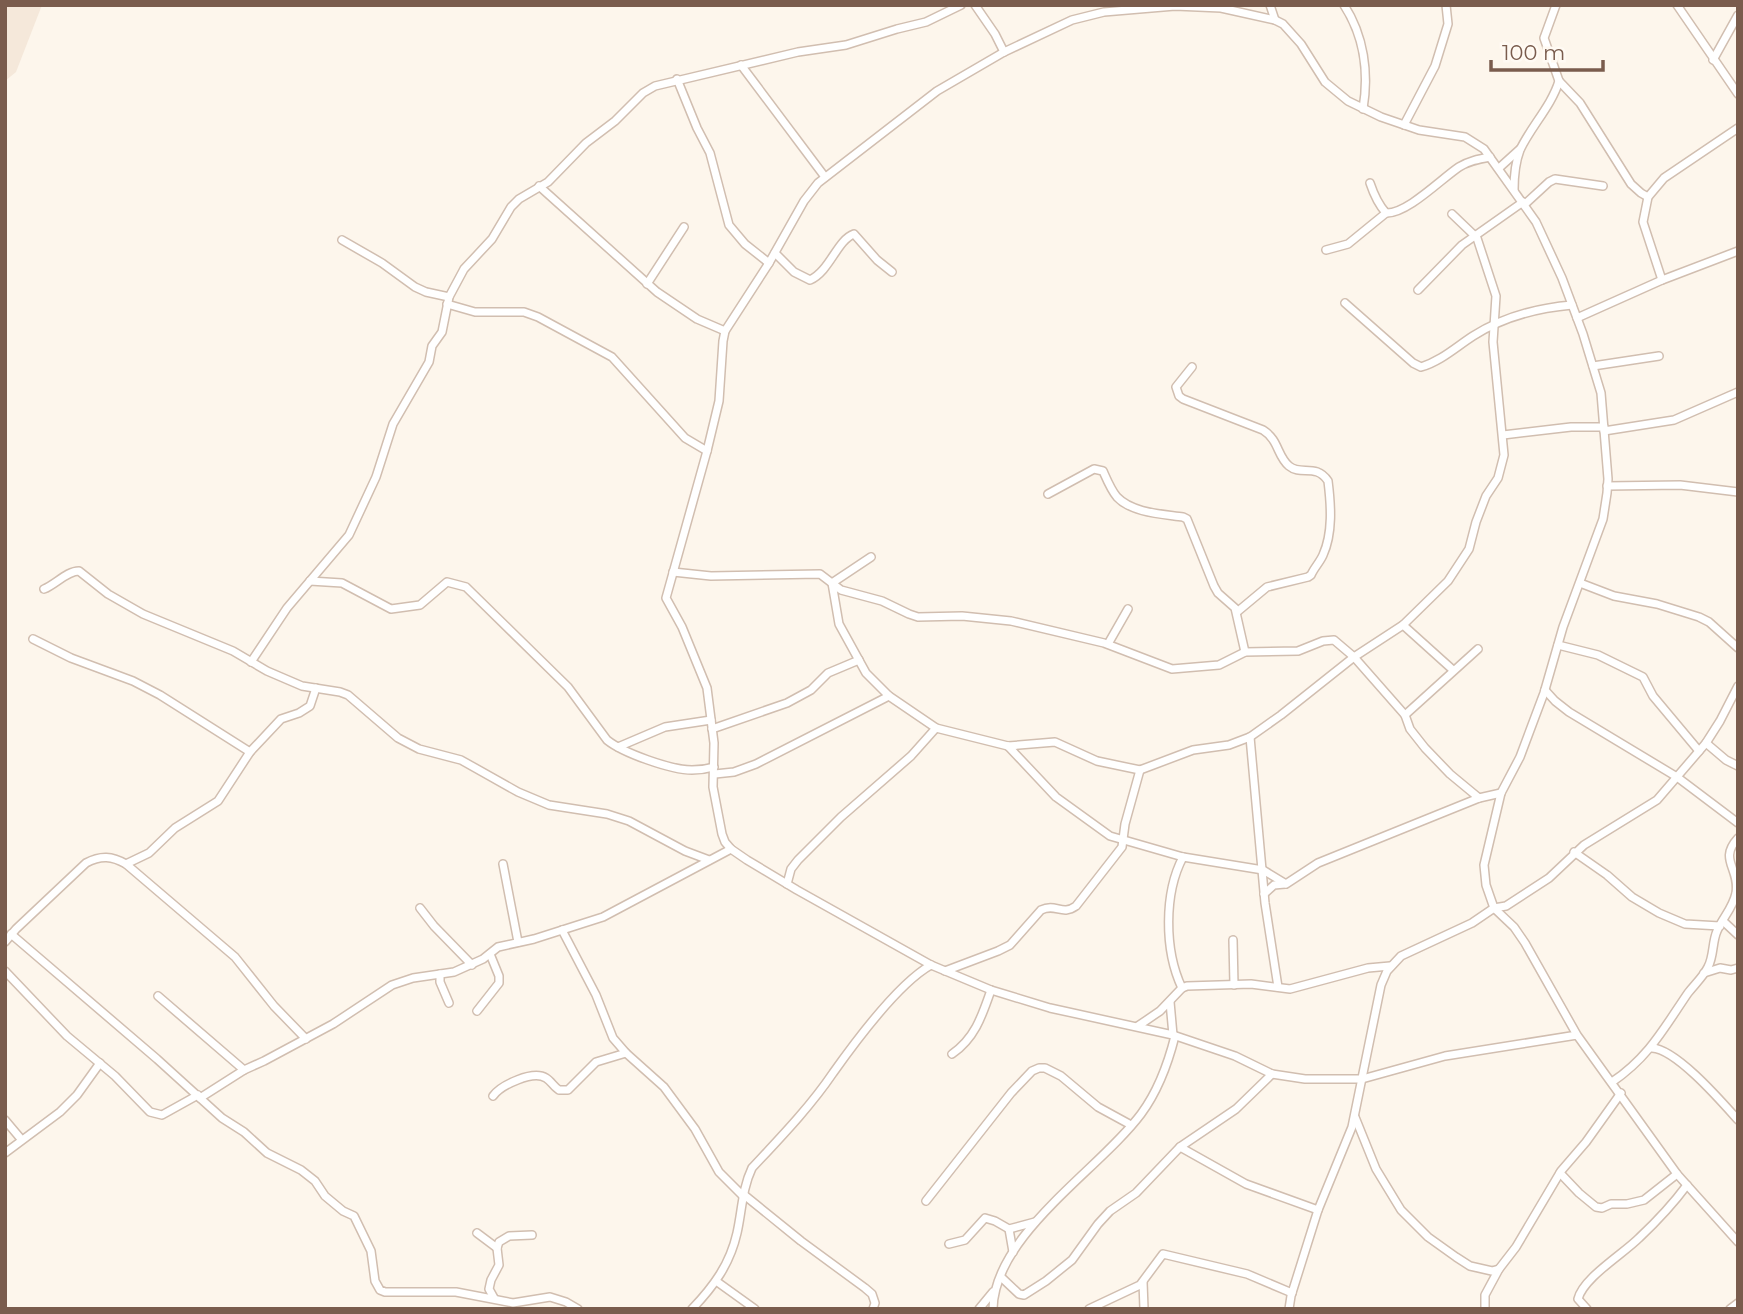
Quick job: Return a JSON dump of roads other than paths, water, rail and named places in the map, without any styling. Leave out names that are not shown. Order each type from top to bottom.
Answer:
[{"type":"street","points":[[251,662],[282,616],[349,535],[376,477],[393,424],[429,362],[432,346],[442,332],[448,301],[460,275],[492,239],[511,207],[519,199],[548,181],[593,137],[628,111],[643,93],[655,86],[798,51],[846,45],[926,22],[961,5]]},
{"type":"street","points":[[975,5],[1004,52]]},
{"type":"street","points":[[1269,5],[1275,20]]},
{"type":"street","points":[[1344,5],[1355,26],[1364,61],[1367,86],[1363,108]]},
{"type":"street","points":[[1404,125],[1434,66],[1448,24],[1446,5]]},
{"type":"street","points":[[1556,5],[1544,34],[1559,80],[1580,103],[1631,184],[1648,197]]},
{"type":"street","points":[[1677,5],[1738,94]]},
{"type":"street","points":[[1577,1035],[1445,1056],[1362,1079],[1305,1079],[1272,1073],[1235,1056],[1174,1035],[1050,1008],[991,990],[945,971],[787,884],[731,849],[722,834],[713,787],[715,771],[712,729],[704,680],[666,598],[677,551],[690,517],[708,451],[720,393],[725,331],[775,253],[804,201],[825,177],[937,91],[1004,52],[1072,20],[1104,12],[1175,6],[1221,8],[1275,20],[1283,24],[1301,44],[1335,93],[1404,125],[1465,137],[1476,142],[1490,157],[1523,204],[1554,259],[1577,318],[1601,393],[1607,486],[1603,519],[1558,645],[1545,690],[1520,757],[1502,793],[1484,866],[1486,885],[1494,908],[1514,927],[1525,943],[1577,1035],[1677,1174],[1738,1242]]},
{"type":"street","points":[[1713,60],[1738,15]]},
{"type":"street","points":[[741,65],[825,177]]},
{"type":"street","points":[[677,79],[710,153],[729,225],[746,244],[769,262]]},
{"type":"street","points":[[1499,168],[1521,148],[1538,122],[1559,80]]},
{"type":"street","points":[[1662,280],[1643,222],[1648,197],[1664,178],[1738,128]]},
{"type":"street","points":[[1514,190],[1514,176],[1521,148]]},
{"type":"street","points":[[1326,250],[1348,244],[1386,214],[1398,211],[1460,166],[1472,160],[1490,157]]},
{"type":"street","points":[[1418,290],[1462,245],[1523,204],[1549,182],[1555,179],[1603,186]]},
{"type":"street","points":[[1370,183],[1375,198],[1386,214]]},
{"type":"street","points":[[539,186],[570,211],[647,284],[676,306],[725,331]]},
{"type":"street","points":[[832,583],[839,624],[876,685],[936,728],[1008,746],[1055,742],[1097,761],[1140,770],[1193,750],[1229,745],[1250,737],[1354,657],[1403,625],[1448,581],[1466,555],[1486,496],[1498,478],[1504,455],[1493,342],[1496,296],[1475,235],[1452,214]]},
{"type":"street","points":[[647,284],[684,227]]},
{"type":"street","points":[[775,253],[794,272],[810,280],[825,268],[847,237],[854,234],[877,260],[892,272]]},
{"type":"street","points":[[342,240],[426,292],[475,312],[524,312],[612,357],[685,438],[708,451]]},
{"type":"street","points":[[1577,318],[1738,250]]},
{"type":"street","points":[[1345,303],[1421,367],[1433,364],[1475,334],[1495,324],[1541,307],[1572,305]]},
{"type":"street","points":[[1593,366],[1659,356]]},
{"type":"street","points":[[1192,368],[1178,383],[1179,396],[1263,430],[1271,435],[1287,465],[1319,472],[1328,481],[1331,514],[1328,540],[1325,552],[1311,575],[1267,587],[1237,612]]},
{"type":"street","points":[[1503,435],[1571,427],[1604,429],[1668,422],[1737,393]]},
{"type":"street","points":[[1048,494],[1094,469],[1099,469],[1103,471],[1118,498],[1129,505],[1145,511],[1183,517],[1190,524],[1201,557],[1218,593],[1233,605],[1237,612],[1245,652]]},
{"type":"street","points":[[1607,486],[1679,485],[1738,492]]},
{"type":"street","points":[[832,583],[870,557]]},
{"type":"street","points":[[44,589],[56,584],[69,572],[79,571],[127,606],[183,633],[233,651],[302,686],[348,695],[398,738],[419,749],[461,760],[518,792],[549,805],[607,814],[629,821],[685,851],[709,860]]},
{"type":"street","points":[[673,572],[711,576],[820,574],[850,594],[871,597],[919,617],[962,616],[1012,621],[1108,644],[1172,669],[1219,664],[1245,652],[1298,650],[1334,640],[1354,657],[1405,715],[1410,729],[1425,748],[1479,798]]},
{"type":"street","points":[[310,581],[342,583],[391,609],[420,606],[447,582],[466,587],[568,687],[607,740],[618,747],[656,761],[689,770],[734,772],[756,764],[888,696]]},
{"type":"street","points":[[1580,583],[1614,596],[1657,604],[1699,617],[1709,622],[1738,648]]},
{"type":"street","points":[[1108,644],[1128,609]]},
{"type":"street","points":[[1403,625],[1453,670]]},
{"type":"street","points":[[33,639],[160,695],[250,752]]},
{"type":"street","points":[[1558,645],[1598,655],[1643,677],[1652,694],[1699,751]]},
{"type":"street","points":[[1405,715],[1478,649]]},
{"type":"street","points":[[712,729],[787,703],[811,690],[828,673],[859,660]]},
{"type":"street","points":[[1289,1309],[1318,1210],[1354,1117],[1381,985],[1390,966],[1401,956],[1454,932],[1494,908],[1506,906],[1540,885],[1574,852],[1657,800],[1706,743],[1738,687]]},
{"type":"street","points":[[126,864],[149,853],[175,828],[218,802],[250,752],[281,719],[310,706],[316,688]]},
{"type":"street","points":[[1545,690],[1578,718],[1677,777],[1738,823]]},
{"type":"street","points":[[618,747],[664,727],[711,720]]},
{"type":"street","points":[[787,884],[791,869],[799,860],[841,817],[911,756],[936,728]]},
{"type":"street","points":[[1250,737],[1264,894],[1279,987]]},
{"type":"street","points":[[1706,743],[1723,758],[1738,766]]},
{"type":"street","points":[[1008,746],[1056,797],[1110,836],[1183,857],[1262,870],[1286,884]]},
{"type":"street","points":[[945,971],[1010,945],[1041,910],[1047,907],[1071,910],[1076,906],[1115,856],[1124,840],[1125,824],[1140,770]]},
{"type":"street","points":[[1264,894],[1274,885],[1286,884],[1318,863],[1479,798],[1502,793]]},
{"type":"street","points":[[1731,908],[1737,882],[1728,850],[1738,838]]},
{"type":"street","points":[[5,971],[49,1020],[154,1114],[162,1115],[306,1040],[392,985],[472,965],[498,947],[603,917],[731,849]]},
{"type":"street","points":[[1574,852],[1632,897],[1659,913],[1685,924],[1721,923],[1738,935]]},
{"type":"street","points":[[5,942],[86,863],[95,858],[113,857],[126,864],[235,957],[274,1006],[306,1040]]},
{"type":"street","points":[[1182,988],[1172,959],[1169,904],[1175,872],[1183,857]]},
{"type":"street","points":[[503,864],[518,942]]},
{"type":"street","points":[[1612,1082],[1640,1061],[1652,1048],[1666,1023],[1704,974],[1709,966],[1721,923],[1738,901]]},
{"type":"street","points":[[420,908],[472,965]]},
{"type":"street","points":[[562,930],[596,995],[608,1028],[626,1053],[664,1087],[695,1129],[719,1171],[743,1195],[865,1288],[872,1294],[874,1306],[882,1309]]},
{"type":"street","points":[[11,934],[222,1118],[244,1132],[267,1153],[301,1170],[315,1181],[325,1196],[354,1216],[371,1251],[375,1281],[380,1290],[456,1292],[513,1303],[557,1298],[578,1309]]},
{"type":"street","points":[[1233,940],[1234,985]]},
{"type":"street","points":[[478,1011],[499,984],[499,976],[490,954]]},
{"type":"street","points":[[692,1309],[728,1263],[737,1232],[743,1195],[752,1168],[825,1083],[861,1035],[909,982],[931,965]]},
{"type":"street","points":[[1138,1026],[1170,1002],[1182,988],[1206,984],[1251,984],[1299,988],[1368,968],[1390,966]]},
{"type":"street","points":[[1704,974],[1720,968],[1738,968]]},
{"type":"street","points":[[440,974],[440,982],[449,1003]]},
{"type":"street","points":[[953,1054],[974,1034],[991,990]]},
{"type":"street","points":[[158,996],[244,1070]]},
{"type":"street","points":[[993,1309],[996,1289],[1013,1252],[1036,1222],[1131,1125],[1161,1082],[1174,1035],[1170,1002]]},
{"type":"street","points":[[1652,1048],[1660,1049],[1684,1066],[1715,1094],[1738,1120]]},
{"type":"street","points":[[493,1096],[503,1086],[533,1076],[547,1078],[559,1090],[568,1090],[587,1068],[596,1062],[626,1053]]},
{"type":"street","points":[[5,1153],[60,1112],[100,1063]]},
{"type":"street","points":[[926,1201],[1011,1093],[1032,1071],[1039,1068],[1061,1076],[1098,1107],[1131,1125]]},
{"type":"street","points":[[1001,1277],[1019,1294],[1024,1295],[1046,1281],[1072,1260],[1110,1211],[1136,1193],[1180,1147],[1236,1109],[1272,1073]]},
{"type":"street","points":[[1485,1309],[1485,1295],[1499,1269],[1534,1221],[1560,1173],[1621,1093]]},
{"type":"street","points":[[1354,1117],[1384,1184],[1410,1221],[1470,1266],[1485,1271],[1499,1269]]},
{"type":"street","points":[[5,1120],[21,1139]]},
{"type":"street","points":[[1180,1147],[1246,1184],[1318,1210]]},
{"type":"street","points":[[1560,1173],[1579,1193],[1596,1207],[1602,1208],[1611,1204],[1644,1200],[1677,1174]]},
{"type":"street","points":[[1587,1309],[1578,1299],[1582,1290],[1639,1239],[1687,1185]]},
{"type":"street","points":[[949,1244],[965,1240],[985,1218],[1009,1229],[1036,1222]]},
{"type":"street","points":[[1009,1229],[1013,1252]]},
{"type":"street","points":[[1731,1234],[1738,1229]]},
{"type":"street","points":[[477,1233],[497,1248]]},
{"type":"street","points":[[494,1298],[489,1289],[499,1265],[497,1248],[503,1238],[532,1235]]},
{"type":"street","points":[[1089,1309],[1143,1282],[1161,1256],[1168,1254],[1247,1274],[1292,1293]]},
{"type":"street","points":[[716,1281],[755,1309]]},
{"type":"street","points":[[1143,1282],[1144,1309]]},
{"type":"street","points":[[979,1309],[996,1289]]},
{"type":"street","points":[[1730,1309],[1738,1303]]}]
